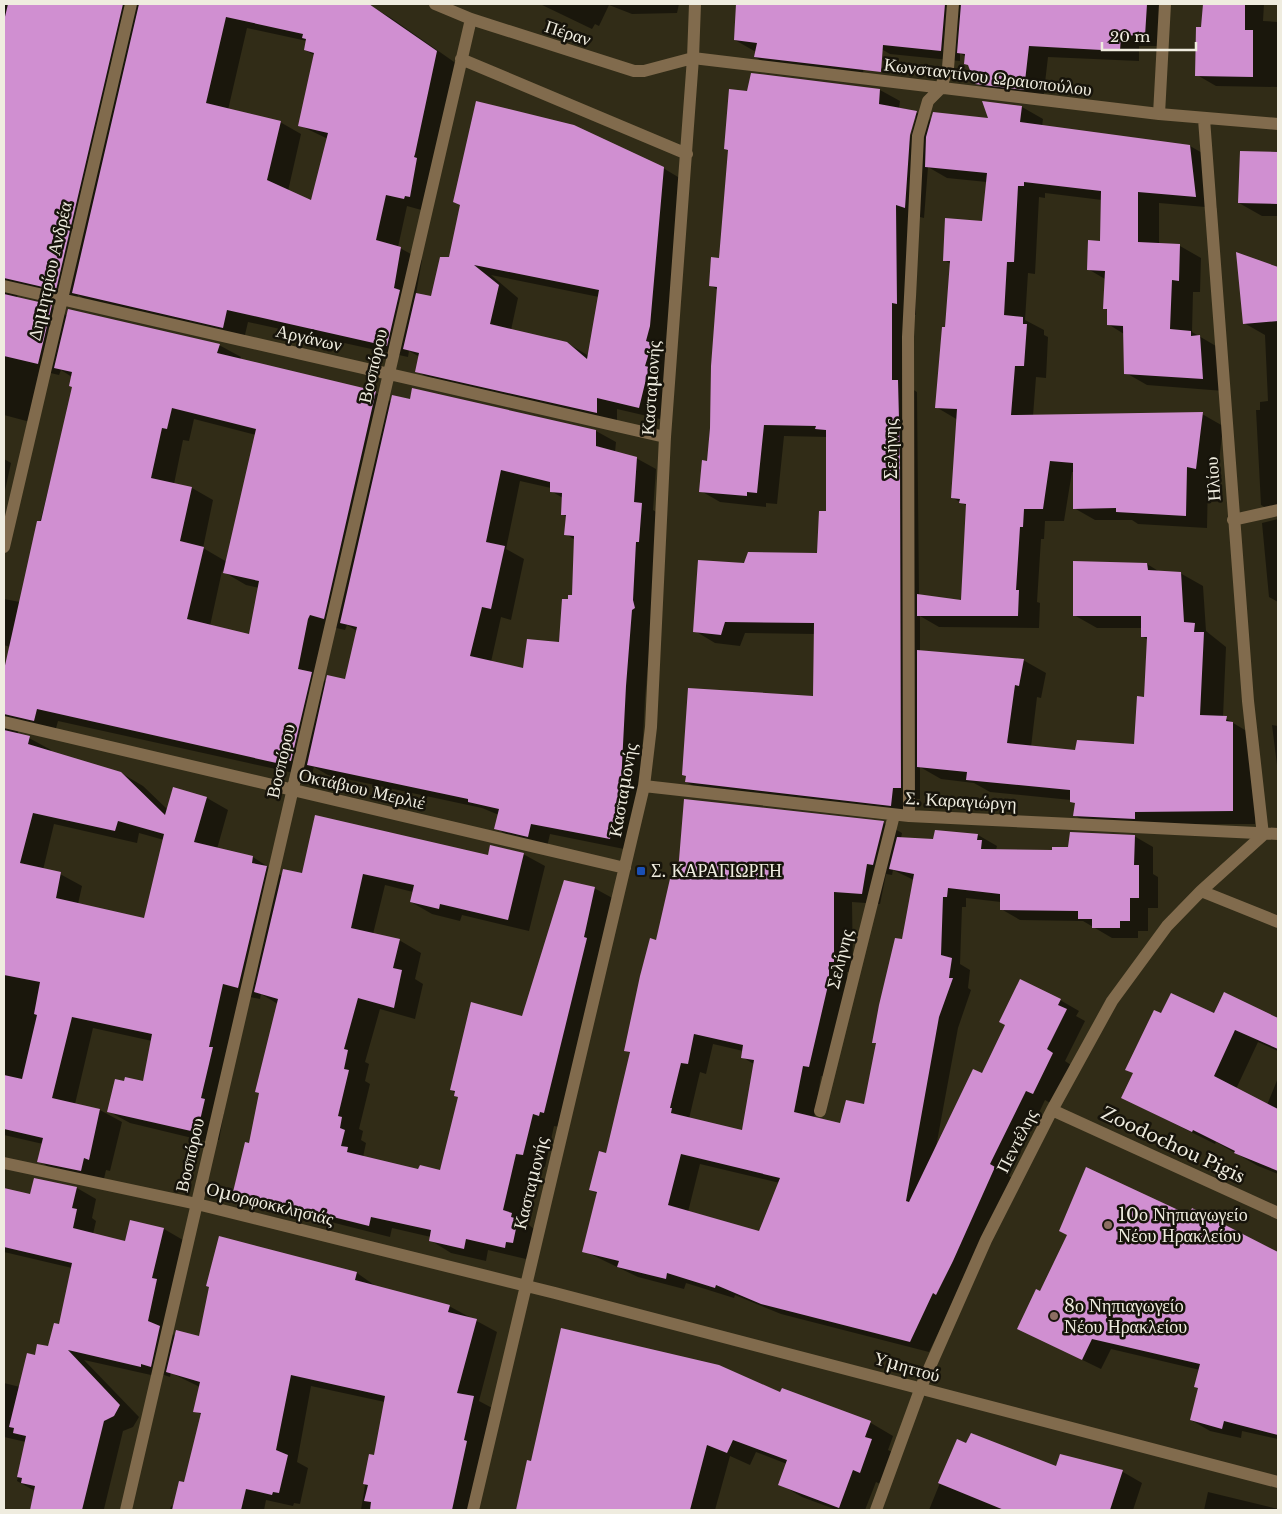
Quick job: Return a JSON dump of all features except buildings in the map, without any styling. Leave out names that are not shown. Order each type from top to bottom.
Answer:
[{"type":"street","name":"Δημητρίου Ανδρέα","points":[[4,547],[130,4]]},
{"type":"street","name":"Πέραν","points":[[435,4],[471,19],[634,71],[644,71],[693,58]]},
{"type":"street","name":"Κασταμονής","points":[[473,1510],[644,786],[651,727],[665,437],[693,58],[695,4]]},
{"type":"street","name":"Σελήνης","points":[[909,816],[908,337],[918,136],[928,101],[940,89],[948,68],[953,4]]},
{"type":"street","points":[[1159,114],[1165,4]]},
{"type":"street","name":"Βοσπόρου","points":[[126,1510],[471,19]]},
{"type":"street","name":"Κωνσταντίνου Ωραιοπούλου","points":[[693,58],[1159,114],[1278,124]]},
{"type":"street","points":[[462,59],[686,154]]},
{"type":"street","name":"Ηλίου","points":[[1204,119],[1248,701],[1264,835]]},
{"type":"street","name":"Αργάνων","points":[[4,286],[665,437]]},
{"type":"street","points":[[1233,520],[1278,510]]},
{"type":"street","name":"Οκτάβιου Μερλιέ","points":[[4,722],[625,868]]},
{"type":"street","name":"Σ. Καραγιώργη","points":[[644,786],[894,815],[1264,835],[1278,834]]},
{"type":"street","name":"Σελήνης","points":[[820,1111],[894,815]]},
{"type":"street","name":"Πεντέλης","points":[[876,1510],[921,1388],[986,1240],[1052,1110],[1112,1001],[1167,926],[1201,891],[1264,835]]},
{"type":"street","points":[[1201,891],[1278,922]]},
{"type":"street","name":"Zoodochou Pigis","points":[[1052,1110],[1278,1213]]},
{"type":"street","name":"Ομορφοκκλησιάς","points":[[4,1163],[197,1204],[525,1287]]},
{"type":"street","name":"Υμηττού","points":[[525,1287],[921,1388],[955,1399],[1278,1482]]},
{"type":"place","name":"Σ. ΚΑΡΑΓΙΩΡΓΗ","points":[[641,871]]},
{"type":"place","name":"10ο Νηπιαγωγείο Νέου Ηρακλείου","points":[[1108,1225]]},
{"type":"place","name":"8ο Νηπιαγωγείο Νέου Ηρακλείου","points":[[1054,1316]]}]
